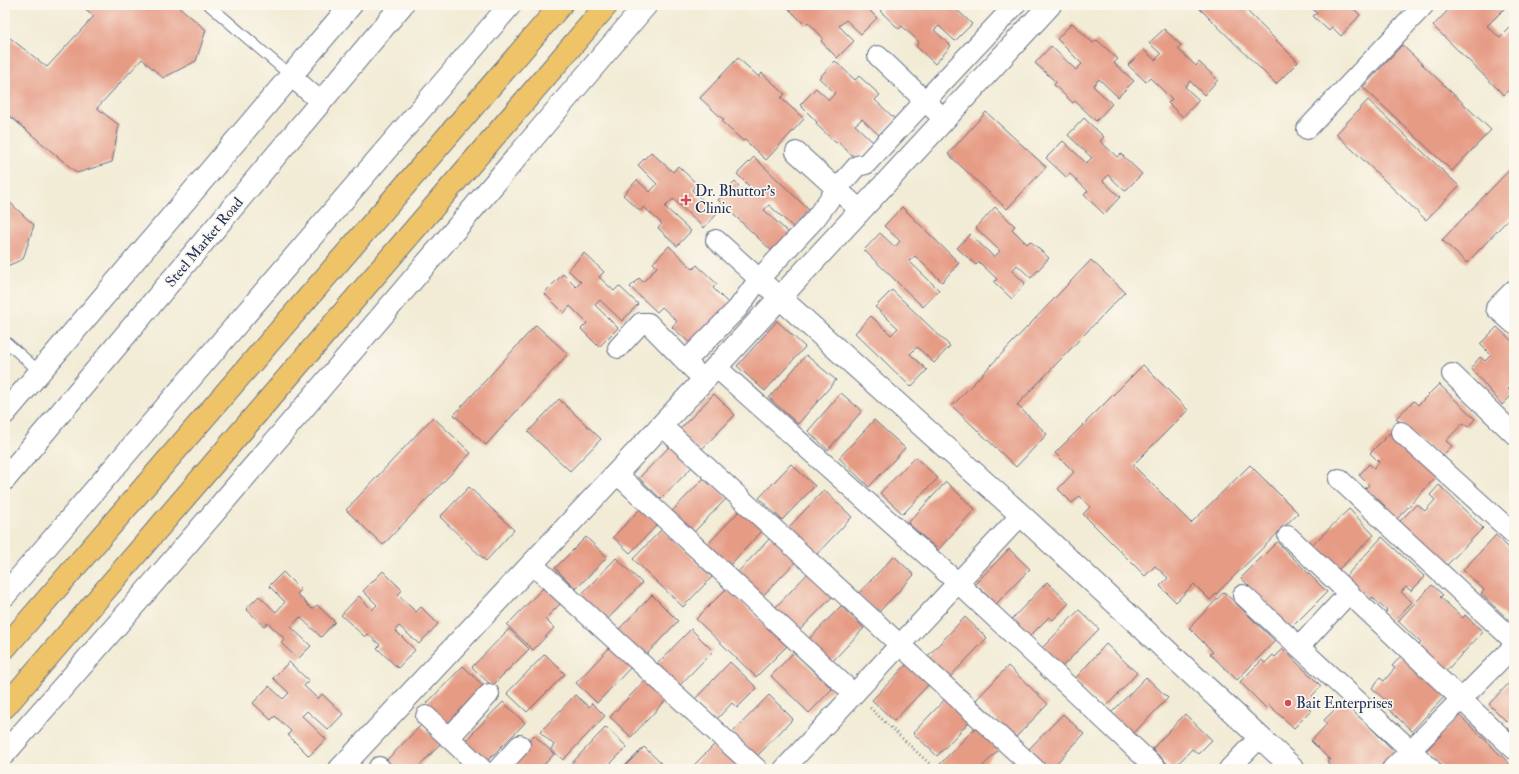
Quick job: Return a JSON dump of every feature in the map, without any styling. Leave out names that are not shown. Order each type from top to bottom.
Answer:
[{"type":"highway","points":[[5,648],[561,5]]},
{"type":"highway","points":[[5,707],[607,5]]},
{"type":"street","points":[[5,413],[351,5]]},
{"type":"street","name":"Steel Market Road","points":[[5,479],[402,5]]},
{"type":"street","points":[[5,595],[510,5]]},
{"type":"street","points":[[5,753],[88,660],[646,5]]},
{"type":"street","points":[[686,362],[738,308],[759,279],[815,219],[837,189],[857,166],[866,164],[1015,5]]},
{"type":"street","points":[[1306,129],[1424,5]]},
{"type":"street","points":[[340,769],[710,373],[1048,6]]},
{"type":"street","points":[[878,56],[944,119]]},
{"type":"street","points":[[291,76],[321,102]]},
{"type":"street","points":[[796,152],[860,210]]},
{"type":"street","points":[[716,240],[1021,515],[1294,769]]},
{"type":"street","points":[[1514,290],[1496,308],[1514,324]]},
{"type":"street","points":[[618,348],[641,323],[648,323],[686,362],[710,373],[958,583],[1157,769]]},
{"type":"street","points":[[1452,374],[1514,434]]},
{"type":"street","points":[[660,425],[1035,769]]},
{"type":"street","points":[[1401,432],[1514,534]]},
{"type":"street","points":[[616,473],[854,694]]},
{"type":"street","points":[[1339,478],[1514,641]]},
{"type":"street","points":[[784,769],[1021,515]]},
{"type":"street","points":[[1288,536],[1514,749]]},
{"type":"street","points":[[532,564],[757,769]]},
{"type":"street","points":[[1298,647],[1349,593]]},
{"type":"street","points":[[1243,595],[1430,769]]},
{"type":"street","points":[[1392,769],[1514,646]]},
{"type":"street","points":[[449,738],[489,694]]},
{"type":"street","points":[[426,716],[482,769]]},
{"type":"street","points":[[1229,769],[1260,737]]},
{"type":"street","points":[[498,769],[520,745]]},
{"type":"lane","points":[[209,5],[291,76]]},
{"type":"lane","points":[[5,341],[40,372]]},
{"type":"path","points":[[854,694],[935,769]]},
{"type":"building","points":[[81,5],[177,5],[206,30],[196,61],[163,78],[142,59],[97,108],[119,125],[112,162],[77,173],[5,112],[5,34],[47,67],[94,16]]},
{"type":"building","points":[[864,5],[877,18],[861,34],[846,20],[839,26],[854,41],[837,58],[821,41],[823,38],[808,22],[805,25],[786,6]]},
{"type":"building","points":[[886,5],[908,5],[910,8],[913,5],[944,5],[949,10],[953,6],[972,24],[955,41],[939,26],[934,30],[951,46],[935,64],[916,46],[919,42],[902,26],[899,29],[880,11]]},
{"type":"building","points":[[1196,5],[1241,5],[1298,62],[1276,84]]},
{"type":"building","points":[[1308,5],[1350,5],[1360,15],[1341,36],[1332,27],[1329,31],[1313,16],[1317,13]]},
{"type":"building","points":[[1453,5],[1508,5],[1487,26],[1500,38],[1514,24],[1514,84],[1504,95],[1433,26]]},
{"type":"building","points":[[1072,23],[1093,43],[1097,40],[1118,59],[1114,63],[1134,81],[1118,97],[1099,79],[1093,86],[1112,104],[1096,121],[1075,101],[1073,103],[1054,85],[1056,82],[1035,63],[1051,46],[1076,70],[1082,64],[1057,39]]},
{"type":"building","points":[[1164,29],[1181,45],[1178,49],[1196,66],[1199,62],[1218,80],[1204,95],[1190,81],[1185,87],[1199,100],[1183,117],[1168,103],[1172,99],[1150,78],[1146,82],[1128,65],[1144,50],[1155,60],[1161,54],[1149,43]]},
{"type":"building","points":[[1402,45],[1491,130],[1452,171],[1363,87]]},
{"type":"building","points":[[738,58],[759,77],[762,73],[785,94],[781,98],[804,119],[766,160],[745,140],[743,141],[722,122],[724,120],[700,98]]},
{"type":"building","points":[[835,61],[855,80],[859,76],[880,95],[875,100],[895,119],[879,135],[862,119],[855,125],[873,142],[856,159],[816,124],[817,122],[800,105],[816,88],[829,100],[835,93],[819,78]]},
{"type":"building","points":[[1368,100],[1459,186],[1426,220],[1336,134]]},
{"type":"building","points":[[986,112],[1046,167],[1007,209],[948,154]]},
{"type":"building","points":[[1084,118],[1104,137],[1100,141],[1117,157],[1121,154],[1142,174],[1125,191],[1108,175],[1103,181],[1120,197],[1104,214],[1084,195],[1088,191],[1070,174],[1066,177],[1046,158],[1063,141],[1086,163],[1092,158],[1068,135]]},
{"type":"building","points":[[651,152],[673,172],[678,166],[697,184],[692,190],[717,214],[704,228],[673,199],[665,207],[691,231],[677,246],[658,228],[662,224],[644,207],[640,211],[623,195],[637,180],[650,192],[657,184],[638,165]]},
{"type":"building","points":[[754,157],[810,211],[794,228],[769,205],[764,210],[790,234],[773,252],[718,200],[735,182],[746,193],[751,188],[737,174]]},
{"type":"building","points":[[1514,165],[1514,213],[1467,263],[1442,240]]},
{"type":"building","points":[[5,198],[34,225],[23,259],[5,267]]},
{"type":"building","points":[[902,207],[959,263],[942,282],[915,256],[909,261],[939,290],[923,307],[864,250],[880,233],[895,247],[900,241],[884,226]]},
{"type":"building","points":[[995,207],[1015,226],[1012,229],[1027,244],[1030,241],[1049,258],[1031,278],[1017,265],[1012,271],[1025,283],[1012,299],[994,282],[997,279],[979,262],[976,265],[957,248],[970,234],[994,257],[1000,251],[976,228]]},
{"type":"building","points":[[669,246],[693,269],[697,265],[717,284],[713,288],[730,305],[692,345],[672,327],[677,321],[662,307],[657,312],[630,287],[639,278],[643,282],[657,267],[653,263]]},
{"type":"building","points":[[584,253],[604,272],[599,277],[614,291],[619,286],[638,304],[622,321],[600,300],[595,305],[618,328],[599,347],[581,329],[587,323],[570,306],[564,313],[544,293],[563,274],[576,287],[581,282],[568,270]]},
{"type":"building","points":[[1091,260],[1125,292],[1017,405],[1047,434],[1016,467],[952,406]]},
{"type":"building","points":[[892,290],[950,346],[934,363],[917,347],[910,354],[927,370],[911,387],[855,333],[871,316],[891,335],[898,328],[875,307]]},
{"type":"building","points":[[777,321],[805,347],[765,391],[737,366]]},
{"type":"building","points":[[536,325],[568,354],[486,445],[454,415]]},
{"type":"building","points":[[1497,327],[1514,343],[1514,383],[1508,389],[1513,394],[1502,405],[1471,368],[1480,357],[1485,361],[1491,355],[1480,344]]},
{"type":"building","points":[[806,355],[836,380],[798,424],[769,398]]},
{"type":"building","points":[[1143,365],[1188,410],[1133,465],[1191,523],[1250,465],[1298,513],[1210,600],[1194,584],[1176,602],[1160,586],[1168,578],[1155,566],[1145,576],[1083,514],[1090,507],[1080,496],[1072,503],[1058,489],[1074,472],[1055,453]]},
{"type":"building","points":[[1439,384],[1475,419],[1468,427],[1463,423],[1446,441],[1452,446],[1441,457],[1422,443],[1396,418],[1414,401],[1418,405]]},
{"type":"building","points":[[841,393],[862,411],[828,450],[808,431]]},
{"type":"building","points":[[714,394],[735,415],[699,452],[678,431]]},
{"type":"building","points":[[559,399],[601,439],[570,471],[528,432]]},
{"type":"building","points":[[433,417],[471,453],[383,545],[346,510]]},
{"type":"building","points":[[874,420],[905,448],[869,487],[839,458]]},
{"type":"building","points":[[1390,433],[1436,477],[1396,520],[1373,494],[1369,498],[1362,492],[1369,485],[1359,475],[1369,464],[1374,468],[1379,462],[1370,453]]},
{"type":"building","points":[[674,442],[696,463],[661,499],[639,478]]},
{"type":"building","points":[[915,457],[938,478],[903,514],[880,493]]},
{"type":"building","points":[[791,464],[815,486],[782,520],[759,498]]},
{"type":"building","points":[[705,477],[727,498],[691,535],[669,514]]},
{"type":"building","points":[[946,482],[975,509],[938,550],[908,523]]},
{"type":"building","points":[[1439,485],[1483,528],[1446,566],[1400,521],[1417,504],[1425,511],[1435,500],[1430,495]]},
{"type":"building","points":[[469,487],[514,530],[486,561],[440,517]]},
{"type":"building","points":[[824,490],[852,517],[814,557],[786,530]]},
{"type":"building","points":[[743,507],[765,528],[728,567],[706,546]]},
{"type":"building","points":[[641,508],[658,524],[630,553],[613,537]]},
{"type":"building","points":[[1349,509],[1374,535],[1336,572],[1311,546]]},
{"type":"building","points":[[662,529],[712,577],[683,607],[633,559]]},
{"type":"building","points":[[773,535],[798,559],[761,598],[736,574]]},
{"type":"building","points":[[1496,535],[1514,553],[1514,619],[1511,622],[1481,594],[1484,590],[1463,570]]},
{"type":"building","points":[[586,537],[607,557],[576,589],[555,568]]},
{"type":"building","points":[[1382,537],[1425,577],[1411,591],[1406,587],[1401,592],[1412,602],[1393,622],[1385,614],[1387,611],[1372,597],[1370,600],[1345,577]]},
{"type":"building","points":[[1277,542],[1327,592],[1291,628],[1241,578]]},
{"type":"building","points":[[1009,549],[1030,569],[996,604],[975,584]]},
{"type":"building","points":[[894,556],[914,575],[878,613],[858,594]]},
{"type":"building","points":[[616,558],[642,583],[604,623],[578,598]]},
{"type":"building","points":[[811,570],[836,593],[795,635],[771,612]]},
{"type":"building","points":[[383,571],[402,590],[398,595],[416,612],[421,607],[438,624],[419,644],[399,626],[395,630],[415,650],[398,668],[377,648],[380,645],[368,634],[365,637],[341,615],[359,596],[372,610],[377,605],[363,591]]},
{"type":"building","points":[[283,572],[301,590],[297,594],[312,609],[317,605],[335,622],[321,637],[300,617],[291,627],[311,646],[298,659],[281,643],[285,639],[268,623],[264,626],[246,609],[259,596],[276,612],[285,602],[269,586]]},
{"type":"building","points":[[1047,582],[1069,603],[1053,620],[1049,617],[1029,637],[1011,620]]},
{"type":"building","points":[[1432,585],[1443,595],[1440,597],[1463,618],[1465,615],[1483,632],[1444,673],[1418,646],[1421,643],[1398,621]]},
{"type":"building","points":[[545,586],[562,602],[545,619],[554,628],[533,650],[507,625]]},
{"type":"building","points":[[727,588],[787,646],[756,677],[696,619]]},
{"type":"building","points":[[1224,592],[1275,641],[1237,680],[1210,654],[1213,652],[1189,628]]},
{"type":"building","points":[[652,595],[678,621],[644,657],[617,631]]},
{"type":"building","points":[[841,606],[864,628],[830,664],[806,642]]},
{"type":"building","points":[[1079,610],[1099,629],[1061,668],[1041,649]]},
{"type":"building","points":[[965,617],[987,638],[948,679],[926,658]]},
{"type":"building","points":[[509,629],[529,649],[492,686],[472,667]]},
{"type":"building","points":[[691,629],[713,651],[677,688],[655,666]]},
{"type":"building","points":[[1106,644],[1137,673],[1105,708],[1074,680]]},
{"type":"building","points":[[612,645],[633,665],[597,703],[576,683]]},
{"type":"building","points":[[1283,649],[1321,686],[1312,696],[1315,699],[1307,707],[1311,711],[1294,728],[1269,705],[1266,708],[1240,682],[1262,660],[1265,663],[1273,655],[1275,657]]},
{"type":"building","points":[[794,652],[832,689],[809,713],[771,676]]},
{"type":"building","points":[[545,654],[565,674],[527,712],[507,693]]},
{"type":"building","points":[[1403,654],[1446,695],[1412,731],[1384,705],[1387,702],[1372,688],[1380,678],[1384,681],[1395,668],[1392,666]]},
{"type":"building","points":[[289,662],[309,681],[304,686],[318,699],[322,694],[343,714],[328,730],[307,711],[302,716],[326,739],[309,756],[288,735],[291,731],[275,716],[271,720],[253,703],[269,686],[283,699],[289,693],[273,678]]},
{"type":"building","points":[[730,662],[757,688],[737,708],[732,703],[716,720],[695,699]]},
{"type":"building","points":[[909,662],[930,683],[894,721],[872,700]]},
{"type":"building","points":[[463,666],[486,688],[449,727],[426,704]]},
{"type":"building","points":[[1008,666],[1048,704],[1015,738],[976,700]]},
{"type":"building","points":[[1146,677],[1168,698],[1132,735],[1110,714]]},
{"type":"building","points":[[647,678],[668,698],[631,737],[610,717]]},
{"type":"building","points":[[1514,678],[1514,721],[1511,718],[1507,722],[1489,704]]},
{"type":"building","points":[[575,695],[589,707],[592,703],[605,716],[563,760],[551,749],[554,745],[540,732]]},
{"type":"building","points":[[769,695],[793,719],[756,757],[732,733]]},
{"type":"building","points":[[949,695],[973,718],[937,756],[913,733]]},
{"type":"building","points":[[1344,701],[1395,752],[1378,769],[1334,769],[1327,762],[1330,760],[1311,741],[1327,724],[1324,720]]},
{"type":"building","points":[[503,702],[525,723],[487,761],[465,741]]},
{"type":"building","points":[[1063,714],[1084,734],[1051,769],[1043,769],[1026,752]]},
{"type":"building","points":[[1185,714],[1212,740],[1198,754],[1192,749],[1173,769],[1152,749]]},
{"type":"building","points":[[1459,715],[1509,763],[1504,769],[1445,769],[1426,751]]},
{"type":"building","points":[[421,725],[440,744],[417,769],[388,769],[383,764]]},
{"type":"building","points":[[978,725],[1001,747],[980,769],[945,769],[940,764]]},
{"type":"building","points":[[606,727],[627,747],[605,769],[574,769],[570,765]]},
{"type":"building","points":[[534,735],[554,754],[540,769],[501,769]]},
{"type":"building","points":[[717,742],[745,769],[690,769]]},
{"type":"building","points":[[644,747],[667,769],[622,769]]},
{"type":"building","points":[[1016,759],[1027,769],[1006,769]]},
{"type":"place","name":"Dr. Bhuttor's Clinic","points":[[686,200]]},
{"type":"place","name":"Bait Enterprises","points":[[1288,703]]}]
